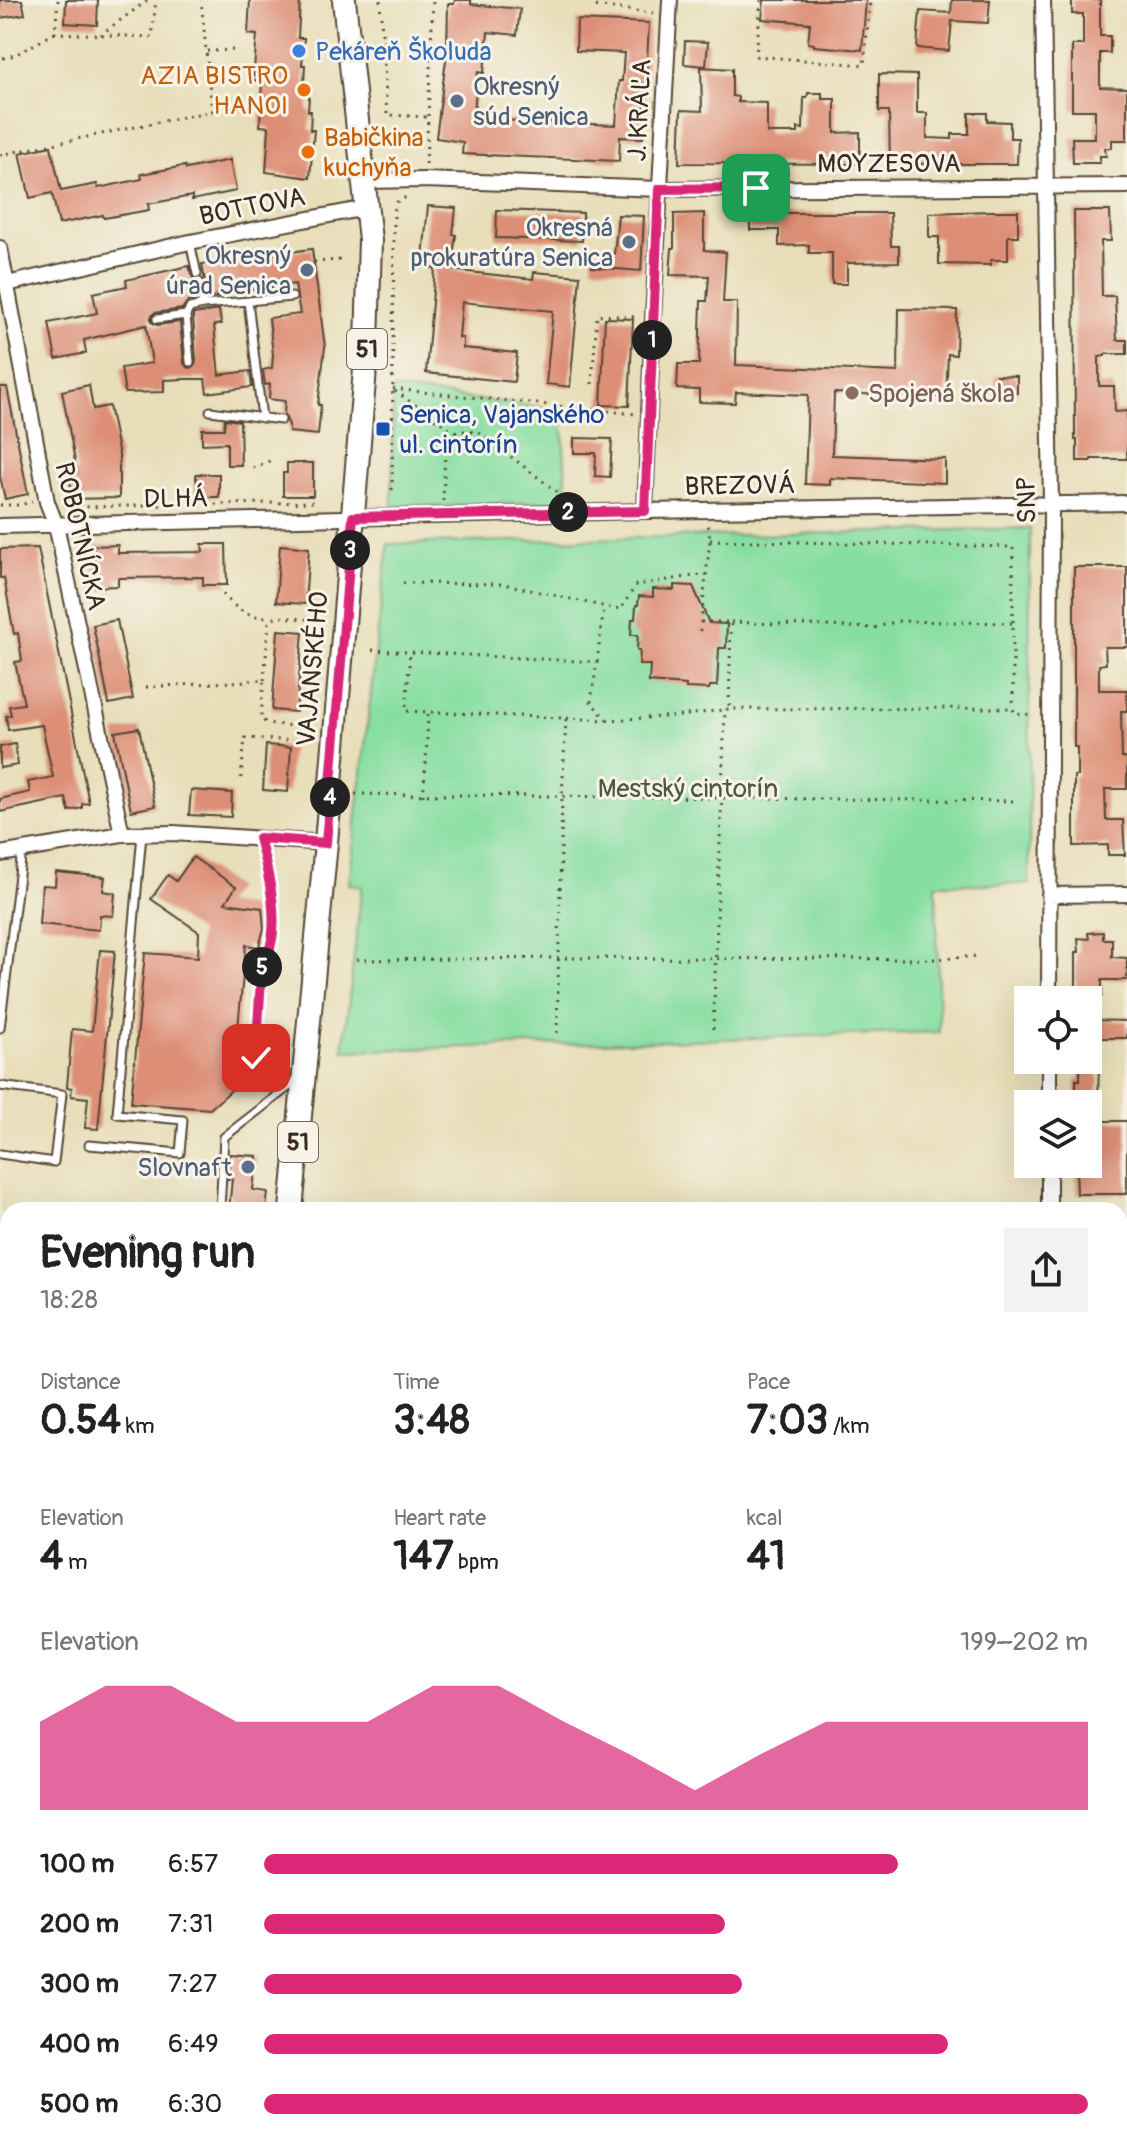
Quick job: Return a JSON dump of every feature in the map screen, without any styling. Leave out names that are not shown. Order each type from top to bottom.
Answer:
[{"type":"main road","name":"51","points":[[344,0],[363,181]]},
{"type":"main road","name":"VAJANSKÉHO","points":[[292,1202],[326,843],[367,345],[370,240],[363,181]]},
{"type":"street","name":"SNP","points":[[1043,0],[1051,504],[1049,986]]},
{"type":"street","name":"J. KRÁĽA","points":[[645,511],[670,8]]},
{"type":"street","name":"MOYZESOVA","points":[[363,181],[425,180],[659,189],[1127,186]]},
{"type":"street","name":"BOTTOVA","points":[[7,284],[190,242],[366,208]]},
{"type":"street","name":"ROBOTNÍCKA","points":[[0,248],[47,502],[56,525],[122,834]]},
{"type":"street","name":"BREZOVÁ","points":[[353,517],[1127,503]]},
{"type":"street","name":"DLHÁ","points":[[0,526],[353,517]]},
{"type":"street","points":[[0,854],[122,834],[173,833],[326,843]]},
{"type":"street","points":[[1049,895],[1127,894]]},
{"type":"street","points":[[1049,1178],[1049,1202]]},
{"type":"lane","points":[[190,242],[203,305]]},
{"type":"lane","points":[[190,362],[186,315],[190,308],[292,297]]},
{"type":"lane","points":[[248,301],[262,418]]},
{"type":"lane","points":[[157,319],[186,315]]},
{"type":"lane","points":[[210,411],[281,420]]},
{"type":"lane","points":[[89,1145],[180,1153],[183,1120],[117,1114],[142,834]]},
{"type":"lane","points":[[256,1058],[262,963],[269,955],[275,910],[259,838]]},
{"type":"lane","points":[[0,1028],[22,850]]},
{"type":"lane","points":[[220,1202],[224,1137],[304,1074]]},
{"type":"lane","points":[[0,1086],[62,1094],[54,1162],[0,1154]]},
{"type":"path","points":[[55,33],[58,0]]},
{"type":"path","points":[[100,35],[148,0]]},
{"type":"path","points":[[3,58],[15,55],[55,33],[152,37],[156,0]]},
{"type":"path","points":[[0,155],[212,111],[201,0]]},
{"type":"path","points":[[380,0],[387,115],[428,117]]},
{"type":"path","points":[[426,167],[433,0]]},
{"type":"path","points":[[594,0],[594,6],[670,8]]},
{"type":"path","points":[[761,0],[756,56],[864,65],[870,0]]},
{"type":"path","points":[[206,51],[235,50]]},
{"type":"path","points":[[392,490],[394,211],[397,202],[412,194]]},
{"type":"path","points":[[314,262],[340,260]]},
{"type":"path","points":[[592,384],[597,315],[653,318]]},
{"type":"path","points":[[393,389],[649,416]]},
{"type":"path","points":[[393,389],[454,432],[480,433],[567,501]]},
{"type":"path","points":[[443,506],[445,452],[454,432]]},
{"type":"path","points":[[253,468],[274,459]]},
{"type":"path","points":[[0,505],[21,505],[32,501],[77,507],[318,502]]},
{"type":"path","points":[[700,631],[710,540],[707,520]]},
{"type":"path","points":[[710,540],[1013,547],[1013,708],[1014,713],[1032,715]]},
{"type":"path","points":[[403,583],[504,584],[620,610],[636,585],[706,574]]},
{"type":"path","points":[[223,594],[243,613],[256,617],[311,619]]},
{"type":"path","points":[[604,607],[591,702],[607,720]]},
{"type":"path","points":[[277,617],[269,623],[261,718],[266,723],[302,727]]},
{"type":"path","points":[[701,622],[874,628],[898,621],[1013,623]]},
{"type":"path","points":[[713,1029],[731,622]]},
{"type":"path","points":[[372,650],[597,662]]},
{"type":"path","points":[[410,652],[406,711],[607,720],[680,716],[727,709],[1013,708]]},
{"type":"path","points":[[146,687],[264,680]]},
{"type":"path","points":[[423,796],[428,712]]},
{"type":"path","points":[[557,1033],[566,718]]},
{"type":"path","points":[[241,778],[245,738],[301,741]]},
{"type":"path","points":[[355,794],[1017,801]]},
{"type":"path","points":[[357,960],[937,959],[979,956]]},
{"type":"green space","points":[[393,389],[562,410],[567,501],[392,506]]},
{"type":"green space","name":"Mestský cintorín","points":[[1030,528],[1029,884],[936,884],[939,1032],[343,1051],[362,886],[349,884],[388,544]]},
{"type":"building","points":[[0,0],[22,0],[25,14],[0,18]]},
{"type":"building","points":[[66,0],[98,0],[97,25],[65,23]]},
{"type":"building","points":[[250,0],[300,0],[298,38],[304,38],[304,84],[310,84],[308,111],[311,111],[310,130],[314,130],[310,178],[266,172],[269,127],[260,126],[262,81],[253,80],[257,35],[248,34]]},
{"type":"building","points":[[455,0],[520,9],[517,35],[488,32],[484,73],[478,72],[473,119],[616,125],[624,53],[576,51],[577,20],[649,23],[643,138],[620,137],[619,161],[462,154],[463,142],[436,138],[447,52],[448,4],[454,4]]},
{"type":"building","points":[[764,0],[866,0],[862,50],[808,43],[810,23],[762,19]]},
{"type":"building","points":[[952,0],[990,0],[988,23],[952,21],[949,51],[917,48],[920,11],[951,13]]},
{"type":"building","points":[[1072,0],[1100,0],[1100,36],[1110,36],[1110,53],[1100,53],[1100,87],[1127,88],[1127,140],[1112,140],[1112,148],[1105,148],[1106,156],[1100,156],[1100,163],[1073,163],[1072,138],[1095,138],[1095,110],[1072,110],[1072,45],[1083,45],[1083,14],[1072,14]]},
{"type":"building","points":[[685,41],[708,42],[706,66],[684,64]]},
{"type":"building","points":[[701,67],[732,69],[732,96],[738,97],[738,102],[767,103],[767,133],[798,133],[798,128],[803,129],[804,98],[808,93],[822,93],[822,99],[835,99],[835,133],[860,132],[860,164],[679,163],[681,110],[702,111]]},
{"type":"building","points":[[879,74],[917,75],[917,113],[927,113],[927,138],[952,139],[952,134],[969,134],[969,113],[987,113],[987,121],[1010,122],[1010,138],[1018,138],[1017,164],[890,164],[889,111],[879,111]]},
{"type":"building","points":[[51,146],[61,191],[97,184],[98,188],[142,179],[141,174],[230,160],[236,191],[192,200],[192,196],[148,204],[149,210],[59,224],[52,193],[30,198],[20,153]]},
{"type":"building","points":[[428,206],[456,208],[451,270],[533,279],[534,272],[580,276],[570,387],[546,384],[553,311],[462,302],[459,338],[463,338],[463,348],[517,353],[514,382],[426,373],[435,268],[422,267]]},
{"type":"building","points":[[497,210],[583,213],[582,241],[496,238]]},
{"type":"building","points":[[1018,211],[1018,236],[1008,236],[1008,260],[991,260],[991,265],[939,264],[939,237],[929,237],[929,213]]},
{"type":"building","points":[[1074,211],[1110,211],[1111,241],[1101,241],[1102,296],[1115,296],[1117,340],[1127,340],[1127,354],[1099,357],[1099,386],[1114,386],[1115,412],[1127,411],[1127,459],[1077,461]]},
{"type":"building","points":[[704,213],[704,250],[726,252],[723,302],[737,302],[736,365],[898,372],[899,309],[957,310],[956,355],[948,354],[946,397],[834,393],[832,455],[945,459],[945,483],[830,478],[830,485],[805,484],[808,395],[736,392],[735,403],[699,402],[699,390],[677,389],[678,364],[699,364],[701,301],[707,301],[709,276],[670,275],[674,214]]},
{"type":"building","points":[[750,213],[890,213],[891,246],[899,246],[899,262],[847,263],[847,284],[832,284],[832,253],[809,253],[809,245],[779,246],[779,230],[750,230]]},
{"type":"building","name":"Okresná prokuratúra Senica","points":[[618,215],[644,216],[641,271],[592,267],[592,253],[614,254]]},
{"type":"building","points":[[312,249],[325,347],[318,435],[289,432],[284,414],[285,401],[269,399],[270,384],[265,385],[263,370],[272,368],[273,355],[269,318],[300,314],[295,284],[216,294],[217,297],[208,298],[202,264]]},
{"type":"building","points":[[189,266],[196,300],[187,302],[182,309],[154,313],[151,322],[157,325],[180,322],[184,363],[191,368],[196,361],[193,316],[219,310],[221,324],[214,325],[219,375],[250,371],[252,387],[207,393],[205,379],[185,379],[164,380],[164,392],[125,393],[121,368],[152,363],[146,325],[84,340],[86,353],[56,359],[49,323],[97,313],[93,293],[127,286],[126,280]]},
{"type":"building","points":[[605,318],[633,319],[629,406],[601,405]]},
{"type":"building","points":[[996,375],[1017,376],[1017,393],[995,392]]},
{"type":"building","points":[[89,385],[93,409],[109,406],[119,455],[119,498],[71,499],[70,473],[77,472],[62,391]]},
{"type":"building","points":[[0,387],[7,387],[28,494],[5,499],[0,476]]},
{"type":"building","points":[[225,419],[240,421],[241,465],[227,465],[227,443],[202,444],[202,429],[224,429]]},
{"type":"building","points":[[574,438],[612,439],[610,477],[595,476],[596,453],[574,453]]},
{"type":"building","points":[[287,463],[313,463],[313,496],[283,496],[283,473],[287,473]]},
{"type":"building","points":[[196,474],[219,474],[219,497],[197,497]]},
{"type":"building","points":[[202,544],[226,544],[227,585],[203,585],[203,577],[118,578],[118,586],[94,587],[93,546],[118,545],[118,553],[203,552]]},
{"type":"building","points":[[280,545],[309,548],[305,604],[276,602]]},
{"type":"building","points":[[38,548],[89,803],[69,811],[66,798],[0,812],[0,799],[30,792],[28,782],[53,777],[42,725],[8,730],[6,716],[11,715],[9,706],[24,704],[15,662],[22,661],[18,633],[14,634],[4,578],[0,578],[0,549]]},
{"type":"building","points":[[1074,567],[1127,567],[1127,647],[1105,647],[1106,664],[1099,665],[1099,690],[1127,690],[1127,711],[1121,711],[1122,758],[1127,758],[1127,789],[1105,789],[1106,820],[1123,820],[1125,855],[1108,855],[1108,845],[1074,846],[1077,747],[1074,747]]},
{"type":"building","points":[[674,585],[693,586],[709,623],[727,624],[726,648],[719,648],[717,686],[710,686],[709,689],[686,688],[686,685],[649,682],[650,665],[639,665],[638,635],[631,635],[639,596],[653,597],[653,589],[674,590]]},
{"type":"building","points":[[117,620],[133,699],[109,704],[93,625]]},
{"type":"building","points":[[278,630],[303,632],[296,712],[272,710]]},
{"type":"building","points":[[139,728],[155,806],[131,811],[115,732]]},
{"type":"building","points":[[15,744],[18,765],[0,768],[0,747]]},
{"type":"building","points":[[266,745],[291,747],[288,792],[263,790]]},
{"type":"building","points":[[191,790],[232,793],[231,817],[189,815]]},
{"type":"building","points":[[193,857],[236,887],[225,903],[262,908],[264,928],[259,947],[246,945],[237,1038],[250,1039],[244,1079],[210,1109],[131,1103],[145,953],[198,957],[199,932],[151,899],[168,875],[176,881]]},
{"type":"building","points":[[56,872],[105,877],[103,891],[115,893],[113,916],[100,915],[99,930],[39,924],[42,885],[55,886]]},
{"type":"building","points":[[1103,932],[1103,939],[1112,939],[1112,957],[1127,958],[1127,980],[1102,980],[1102,986],[1076,986],[1078,938],[1089,939],[1088,933]]},
{"type":"building","points":[[100,950],[115,951],[98,1129],[85,1128],[88,1098],[71,1096],[72,1088],[67,1087],[72,1029],[92,1031]]},
{"type":"building","points":[[1102,1020],[1127,1021],[1127,1038],[1102,1038]]},
{"type":"building","points":[[1080,1074],[1099,1074],[1098,1090],[1076,1090],[1076,1080],[1080,1080]]},
{"type":"building","points":[[1102,1121],[1127,1121],[1127,1194],[1077,1194],[1076,1178],[1102,1178]]},
{"type":"building","points":[[230,1154],[257,1156],[253,1190],[268,1192],[267,1202],[230,1202],[232,1179],[228,1179]]},
{"type":"place","name":"Pekáreň Školuda","points":[[299,51]]},
{"type":"place","name":"AZIA BISTRO HANOI","points":[[304,90]]},
{"type":"place","name":"Okresný súd Senica","points":[[457,101]]},
{"type":"place","name":"Babičkina kuchyňa","points":[[308,152]]},
{"type":"place","name":"Okresná prokuratúra Senica","points":[[629,242]]},
{"type":"place","name":"Okresný úrad Senica","points":[[307,270]]},
{"type":"place","name":"Spojená škola","points":[[852,393]]},
{"type":"place","name":"Senica, Vajanského ul. cintorín","points":[[383,429]]},
{"type":"place","name":"Slovnaft","points":[[248,1167]]},
{"type":"route","points":[[256,1058],[262,963],[269,955],[275,910],[259,838],[326,843],[353,517],[645,511],[659,189],[756,188]]}]
